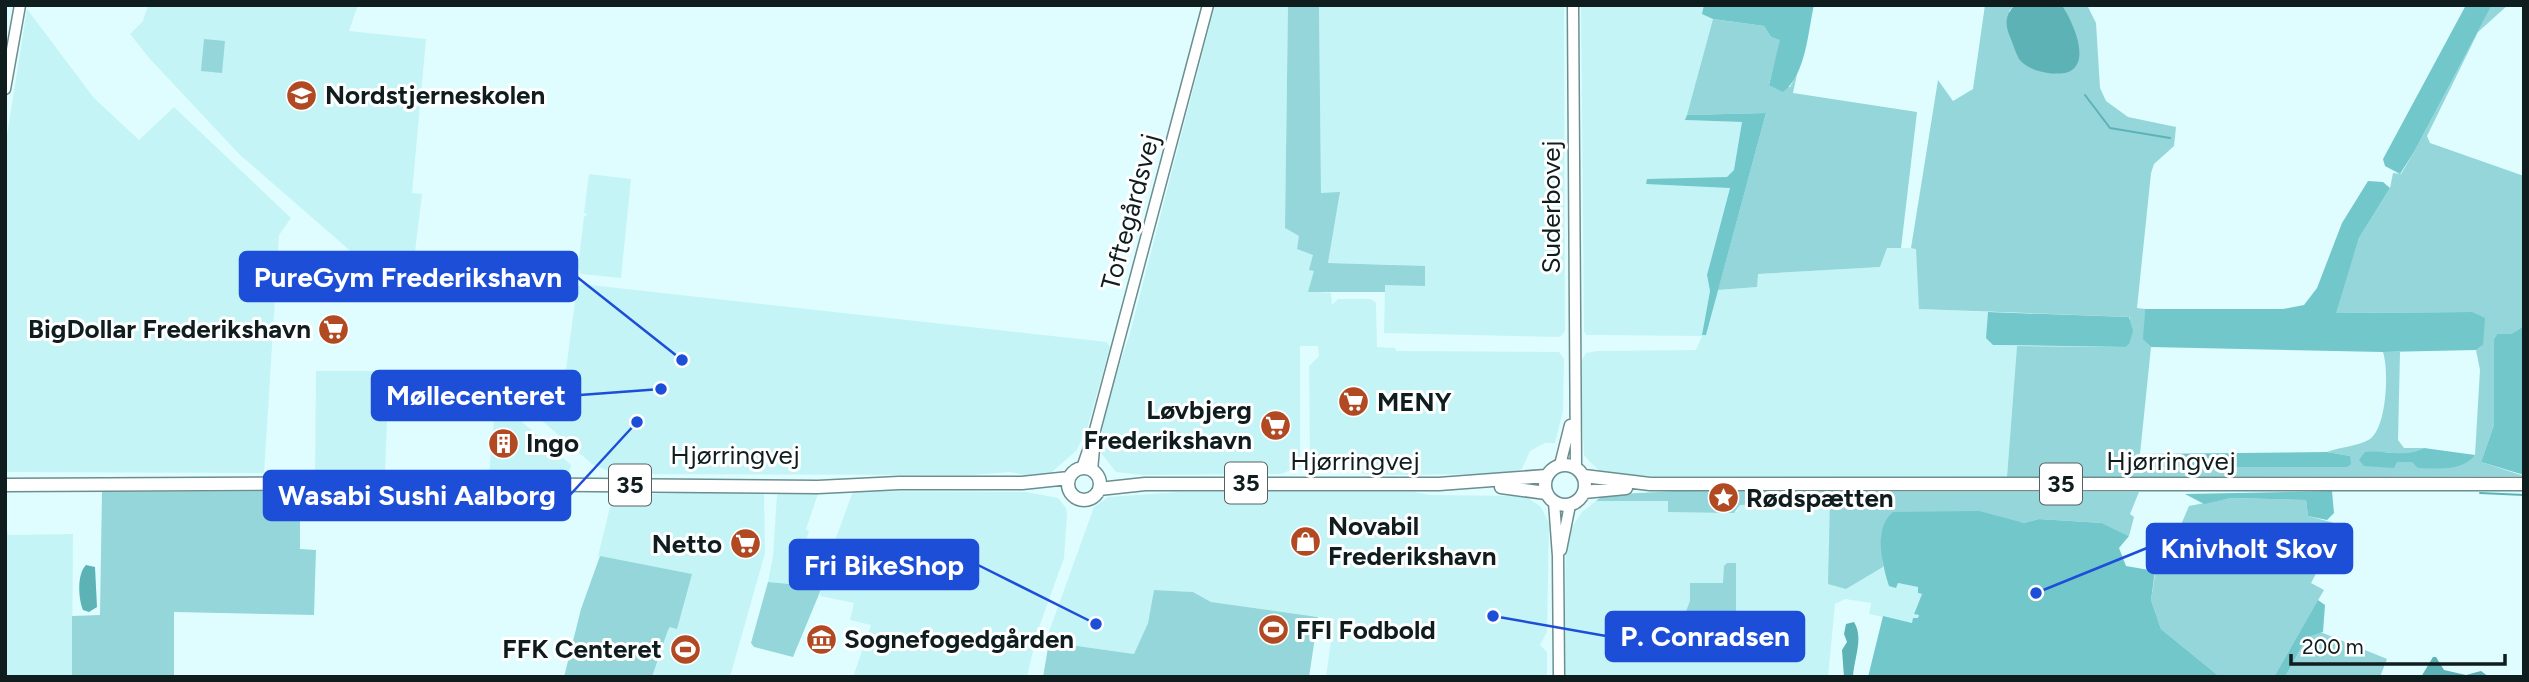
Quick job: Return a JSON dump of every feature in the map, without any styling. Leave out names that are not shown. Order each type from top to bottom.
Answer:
[{"type":"main road","name":"35","points":[[1560,465],[1580,472]]},
{"type":"main road","points":[[1550,498],[1546,476],[1560,465]]},
{"type":"main road","points":[[1570,505],[1584,492],[1580,472]]},
{"type":"main road","name":"Hjørringvej","points":[[1580,472],[1650,484]]},
{"type":"main road","name":"Hjørringvej","points":[[5,485],[214,482],[236,476],[273,476],[327,483],[806,487],[882,483],[1069,484]]},
{"type":"main road","name":"35","points":[[1069,484],[1077,498],[1087,499],[1093,476]]},
{"type":"main road","points":[[1069,484],[1093,476]]},
{"type":"main road","name":"Hjørringvej","points":[[1093,476],[1145,484],[1480,483],[1546,476]]},
{"type":"main road","name":"Hjørringvej","points":[[5,479],[112,477],[135,483]]},
{"type":"main road","name":"Hjørringvej","points":[[1480,483],[1550,498]]},
{"type":"main road","name":"Hjørringvej","points":[[1584,492],[1650,484],[2524,484]]},
{"type":"main road","name":"35","points":[[1550,498],[1570,505]]},
{"type":"street","points":[[5,89],[20,5]]},
{"type":"street","name":"Toftegårdsvej","points":[[1093,476],[1095,430],[1208,5]]},
{"type":"street","name":"Suderbovej","points":[[1573,5],[1575,409],[1580,472]]},
{"type":"street","name":"Suderbovej","points":[[1560,465],[1575,409]]},
{"type":"street","points":[[1550,498],[1558,556],[1559,677]]},
{"type":"street","points":[[1558,556],[1570,505]]},
{"type":"shaded area","name":"Nordstjerneskolen","points":[[148,5],[358,5],[349,31],[426,39],[412,193],[422,194],[409,302],[239,154],[150,59],[130,34],[143,21]]},
{"type":"shaded area","points":[[1215,5],[1288,5],[1285,228],[1299,236],[1298,249],[1313,254],[1319,292],[1331,293],[1332,305],[1338,299],[1371,299],[1376,303],[1377,347],[1395,348],[1396,351],[1559,352],[1564,359],[1563,411],[1555,443],[1545,443],[1530,451],[1522,469],[1504,474],[1371,475],[1350,470],[1315,470],[1310,461],[1309,366],[1319,356],[1318,346],[1300,346],[1300,466],[1281,474],[1142,475],[1116,472],[1101,453],[1100,441],[1107,403],[1130,333]]},
{"type":"shaded area","points":[[1288,5],[1319,5],[1321,193],[1340,192],[1328,263],[1425,266],[1425,286],[1385,285],[1385,292],[1308,292],[1314,271],[1309,270],[1313,255],[1297,249],[1299,236],[1285,228]]},
{"type":"shaded area","points":[[1319,5],[1564,5],[1565,331],[1560,337],[1384,333],[1385,285],[1400,265],[1328,263],[1340,193],[1321,194]]},
{"type":"shaded area","points":[[1581,5],[1704,5],[1703,14],[1713,19],[1686,120],[1742,122],[1740,149],[1707,275],[1710,291],[1702,335],[1706,335],[1718,290],[1757,287],[1757,274],[1880,267],[1887,248],[1916,248],[1920,309],[1988,312],[1987,338],[1993,345],[2017,346],[2007,477],[1651,476],[1603,474],[1589,461],[1584,455],[1582,415],[1582,360],[1586,353],[1696,350],[1702,336],[1586,335],[1584,331]]},
{"type":"shaded area","points":[[1704,5],[1814,5],[1801,64],[1797,75],[1783,92],[1769,85],[1780,40],[1771,37],[1764,26],[1713,19],[1702,14]]},
{"type":"shaded area","points":[[1985,5],[2015,5],[2009,11],[2054,74],[2067,72],[2074,67],[2078,59],[2076,37],[2062,5],[2087,5],[2096,23],[2100,88],[2106,101],[2128,117],[2176,127],[2174,146],[2154,164],[2151,173],[2137,308],[2145,309],[2144,339],[2151,347],[2140,454],[2133,456],[2132,462],[2136,467],[2347,467],[2350,456],[2327,452],[2366,441],[2376,433],[2385,398],[2386,372],[2383,352],[2400,352],[2398,440],[2404,448],[2424,448],[2412,455],[2384,452],[2396,462],[2475,455],[2480,370],[2476,350],[2483,345],[2471,312],[2335,313],[2359,238],[2390,188],[2393,173],[2401,174],[2414,152],[2492,5],[2508,5],[2478,32],[2427,136],[2430,143],[2524,176],[2524,326],[2511,334],[2497,334],[2494,339],[2494,425],[2481,462],[2524,476],[2007,477],[2017,346],[2125,347],[2130,317],[1919,309],[1916,249],[1911,248],[1938,80],[1953,101],[1973,89]]},
{"type":"shaded area","points":[[2015,5],[2062,5],[2078,40],[2078,62],[2073,69],[2063,73],[2048,73],[2032,69],[2019,59],[2007,25],[2007,17]]},
{"type":"shaded area","points":[[2466,5],[2492,5],[2400,174],[2385,166],[2383,159]]},
{"type":"shaded area","points":[[27,9],[94,98],[139,140],[174,107],[291,218],[279,235],[264,473],[5,472],[5,148]]},
{"type":"shaded area","points":[[1713,19],[1764,26],[1771,37],[1781,40],[1769,84],[1790,87],[1797,74],[1793,93],[1917,112],[1901,248],[1887,248],[1880,267],[1758,274],[1757,287],[1718,290],[1766,113],[1687,115]]},
{"type":"shaded area","points":[[204,39],[225,41],[222,73],[201,71]]},
{"type":"shaded area","points":[[1766,113],[1706,335],[1702,335],[1710,291],[1707,275],[1730,188],[1646,184],[1647,179],[1727,177],[1734,170],[1742,122],[1685,120],[1687,115]]},
{"type":"shaded area","points":[[589,174],[631,179],[621,278],[581,274],[578,267],[584,217],[588,214],[584,213]]},
{"type":"shaded area","points":[[2368,181],[2383,182],[2390,188],[2359,238],[2336,313],[2472,312],[2485,318],[2483,345],[2476,350],[2383,352],[2151,347],[2143,339],[2145,309],[2283,309],[2304,305],[2317,288],[2342,223]]},
{"type":"shaded area","points":[[581,284],[1107,342],[1110,347],[1087,429],[1076,451],[1052,472],[1026,475],[1010,472],[972,475],[616,474],[592,464],[540,419],[566,369],[577,287]]},
{"type":"shaded area","points":[[1988,312],[2129,317],[2133,331],[2129,344],[2125,347],[1993,345],[1986,338]]},
{"type":"shaded area","points":[[2524,326],[2524,475],[2481,462],[2494,425],[2494,339],[2497,334],[2511,334]]},
{"type":"shaded area","points":[[316,371],[389,371],[385,473],[315,473]]},
{"type":"shaded area","points":[[496,399],[571,465],[569,474],[489,474]]},
{"type":"shaded area","points":[[2424,448],[2475,455],[2456,467],[2442,468],[2418,468],[2412,462],[2397,462],[2394,468],[2364,466],[2359,460],[2365,452],[2409,453]]},
{"type":"shaded area","points":[[2327,452],[2350,456],[2351,464],[2347,467],[2136,467],[2132,462],[2133,456],[2140,454]]},
{"type":"shaded area","points":[[300,491],[300,549],[316,550],[314,615],[174,612],[174,677],[72,677],[72,616],[100,615],[102,492]]},
{"type":"shaded area","points":[[614,491],[646,494],[764,491],[765,553],[730,677],[652,677],[668,630],[670,627],[677,628],[691,574],[598,556]]},
{"type":"shaded area","points":[[819,491],[806,529],[809,531],[804,547],[810,549],[805,567],[824,571],[853,491],[1026,492],[1058,498],[1066,508],[1067,515],[1064,558],[1038,630],[1027,677],[853,677],[871,625],[850,620],[854,603],[820,596],[821,587],[768,582],[773,556],[777,495],[781,492]]},
{"type":"shaded area","points":[[1675,491],[1814,492],[1818,503],[1740,505],[1734,513],[1668,512],[1668,501],[1596,501],[1603,495]]},
{"type":"shaded area","points":[[2332,491],[2334,513],[2327,520],[2308,516],[2306,500],[2231,498],[2204,504],[2185,494]]},
{"type":"shaded area","points":[[1181,492],[1414,492],[1430,495],[1525,496],[1541,507],[1549,523],[1547,632],[1540,645],[1547,652],[1547,677],[1326,677],[1334,619],[1211,602],[1193,592],[1154,590],[1148,623],[1134,654],[1046,640],[1094,507],[1108,497]]},
{"type":"shaded area","points":[[1814,492],[1836,492],[1830,500],[1846,589],[1883,567],[1889,586],[1897,583],[1919,587],[1918,593],[1922,594],[1914,613],[1919,615],[1918,619],[1912,623],[1869,614],[1871,603],[1845,599],[1835,604],[1828,677],[1564,677],[1566,536],[1582,512],[1596,501],[1668,501],[1668,511],[1737,512],[1740,505],[1816,505],[1818,495]]},
{"type":"shaded area","points":[[1836,492],[2139,492],[2130,514],[2134,517],[2129,536],[2102,523],[2039,519],[2024,523],[2004,519],[1881,536],[1883,567],[1846,589],[1828,584],[1830,500]]},
{"type":"shaded area","points":[[2231,498],[2306,500],[2308,516],[2342,525],[2311,583],[2324,590],[2274,677],[2220,677],[2161,629],[2151,600],[2159,550],[2167,533],[2177,534],[2189,506]]},
{"type":"shaded area","points":[[1979,511],[2024,523],[2039,519],[2102,523],[2129,536],[2119,548],[2126,566],[2155,571],[2151,600],[2161,629],[2220,677],[1868,677],[1883,616],[1912,623],[1913,618],[1918,618],[1919,615],[1914,614],[1922,594],[1918,593],[1918,587],[1898,583],[1896,588],[1889,586],[1881,547],[1883,527],[1887,519],[1893,512]]},
{"type":"shaded area","points":[[5,521],[8,535],[73,534],[72,677],[5,677]]},
{"type":"shaded area","points":[[600,556],[692,574],[677,629],[670,627],[668,630],[652,677],[564,677],[581,609]]},
{"type":"shaded area","points":[[1727,563],[1736,563],[1736,631],[1678,632],[1690,601],[1690,583],[1723,583],[1724,566]]},
{"type":"shaded area","points":[[86,565],[95,567],[97,607],[89,612],[83,610],[79,593],[81,574]]},
{"type":"shaded area","points":[[768,582],[822,587],[793,657],[754,647],[751,643]]},
{"type":"shaded area","name":"FFI Fodbold","points":[[1154,590],[1193,592],[1211,602],[1318,617],[1309,677],[1043,677],[1049,642],[1134,654],[1148,623]]},
{"type":"shaded area","points":[[2318,600],[2325,605],[2323,632],[2307,637],[2285,677],[2274,677]]},
{"type":"shaded area","points":[[1854,622],[1858,641],[1853,677],[1844,677],[1842,650],[1847,642],[1844,634],[1846,624]]},
{"type":"shaded area","points":[[2314,632],[2323,633],[2387,659],[2380,677],[2285,677],[2307,637]]},
{"type":"shaded area","points":[[2433,657],[2436,657],[2444,670],[2466,675],[2481,671],[2489,677],[2421,677]]},
{"type":"waterway","points":[[2085,95],[2110,128],[2170,138]]},
{"type":"waterway","points":[[2480,493],[2524,495]]},
{"type":"place","name":"Nordstjerneskolen","points":[[302,95]]},
{"type":"place","name":"BigDollar Frederikshavn","points":[[334,329]]},
{"type":"place","name":"PureGym Frederikshavn","points":[[682,360]]},
{"type":"place","name":"Møllecenteret","points":[[661,389]]},
{"type":"place","name":"MENY","points":[[1354,402]]},
{"type":"place","name":"Wasabi Sushi Aalborg","points":[[637,422]]},
{"type":"place","name":"Løvbjerg Frederikshavn","points":[[1275,425]]},
{"type":"place","name":"Ingo","points":[[503,443]]},
{"type":"place","name":"Rødspætten","points":[[1723,498]]},
{"type":"place","name":"Novabil Frederikshavn","points":[[1305,541]]},
{"type":"place","name":"Netto","points":[[745,544]]},
{"type":"place","name":"Knivholt Skov","points":[[2036,593]]},
{"type":"place","name":"P. Conradsen","points":[[1493,616]]},
{"type":"place","name":"Fri BikeShop","points":[[1096,624]]},
{"type":"place","name":"FFI Fodbold","points":[[1273,630]]},
{"type":"place","name":"Sognefogedgården","points":[[821,639]]},
{"type":"place","name":"FFK Centeret","points":[[685,649]]}]
